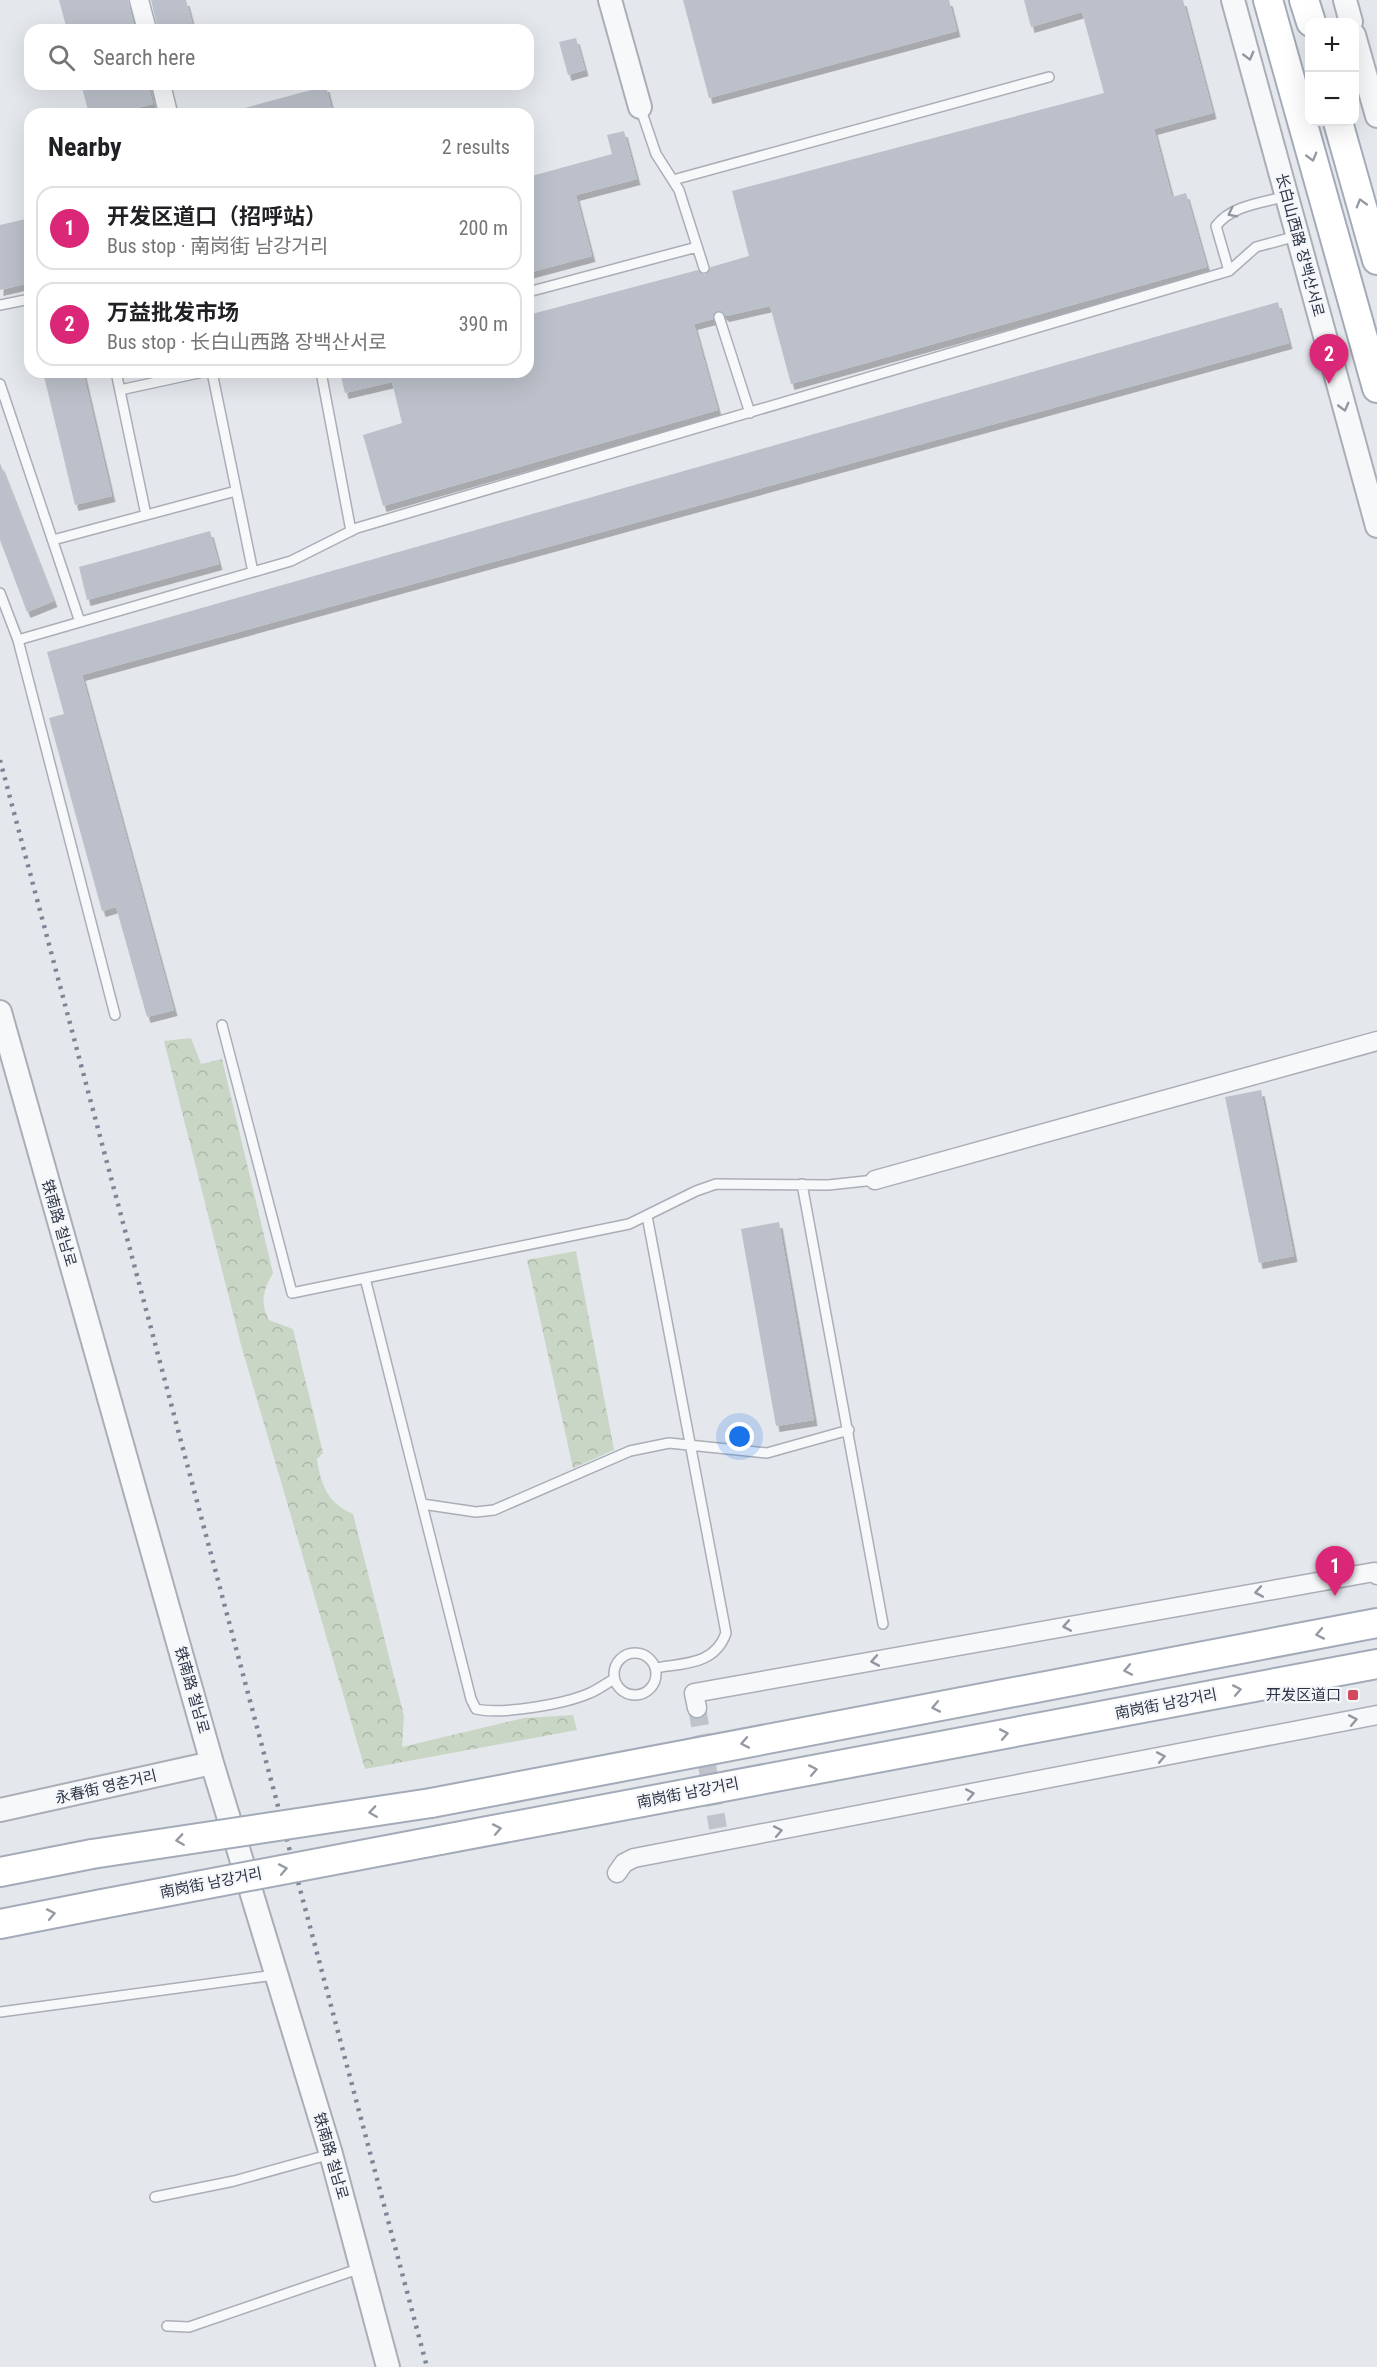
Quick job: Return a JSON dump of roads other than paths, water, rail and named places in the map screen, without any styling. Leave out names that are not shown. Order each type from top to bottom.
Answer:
[{"type":"main road","points":[[1268,0],[1377,388]]},
{"type":"main road","points":[[1304,0],[1310,18]]},
{"type":"main road","points":[[1339,126],[1377,260]]},
{"type":"main road","points":[[0,1872],[92,1854],[431,1803],[1377,1623]]},
{"type":"main road","name":"南岗街 남강거리","points":[[0,1924],[1377,1664]]},
{"type":"street","points":[[139,0],[145,24]]},
{"type":"street","points":[[610,0],[640,107]]},
{"type":"street","name":"长白山西路 장백산서로","points":[[1233,0],[1377,525]]},
{"type":"street","points":[[1345,0],[1350,18]]},
{"type":"street","points":[[1359,53],[1377,116]]},
{"type":"street","points":[[162,90],[167,108]]},
{"type":"street","name":"铁南路 철남로","points":[[0,1012],[212,1763],[331,2154],[388,2367]]},
{"type":"street","points":[[875,1180],[1377,1041]]},
{"type":"street","points":[[697,1708],[694,1693],[1374,1572],[1377,1575]]},
{"type":"street","points":[[617,1873],[624,1863],[634,1858],[720,1835],[1377,1715]]},
{"type":"street","name":"永春街 영춘거리","points":[[0,1810],[212,1763]]},
{"type":"lane","points":[[673,180],[1049,77]]},
{"type":"lane","points":[[640,107],[656,154],[679,190],[704,268]]},
{"type":"lane","points":[[1228,271],[1216,226],[1223,216],[1234,210],[1287,196]]},
{"type":"lane","points":[[18,640],[291,561],[351,531],[1228,271],[1256,247],[1297,236]]},
{"type":"lane","points":[[534,290],[697,247]]},
{"type":"lane","points":[[0,305],[24,299]]},
{"type":"lane","points":[[719,317],[750,413]]},
{"type":"lane","points":[[117,378],[146,515]]},
{"type":"lane","points":[[120,390],[175,378]]},
{"type":"lane","points":[[213,378],[253,572]]},
{"type":"lane","points":[[322,378],[351,531]]},
{"type":"lane","points":[[0,384],[80,622]]},
{"type":"lane","points":[[52,540],[236,491]]},
{"type":"lane","points":[[0,593],[18,640],[115,1015]]},
{"type":"lane","points":[[222,1025],[292,1293],[629,1224],[696,1191],[716,1184],[828,1185],[875,1180]]},
{"type":"lane","points":[[802,1184],[883,1624]]},
{"type":"lane","points":[[647,1216],[726,1633],[723,1644],[714,1655],[700,1661],[656,1668]]},
{"type":"lane","points":[[365,1278],[471,1699],[476,1708],[488,1712],[559,1702],[590,1693],[614,1679]]},
{"type":"lane","points":[[422,1504],[476,1512],[494,1510],[630,1451],[660,1444],[767,1453],[849,1430]]},
{"type":"lane","points":[[626,1654],[647,1656],[656,1668],[655,1681],[647,1692],[640,1695],[621,1690],[614,1679],[616,1665],[626,1654]]},
{"type":"lane","points":[[0,2012],[277,1975]]},
{"type":"lane","points":[[154,2197],[234,2181],[331,2154]]},
{"type":"lane","points":[[167,2326],[189,2327],[361,2268]]},
{"type":"tunnel","points":[[697,1708],[718,1828]]},
{"type":"railway","points":[[0,760],[427,2367]]},
{"type":"place","name":"万益批发市场","points":[[1329,384]]},
{"type":"place","name":"开发区道口（招呼站）","points":[[1335,1596]]},
{"type":"place","name":"开发区道口","points":[[1353,1695]]}]
